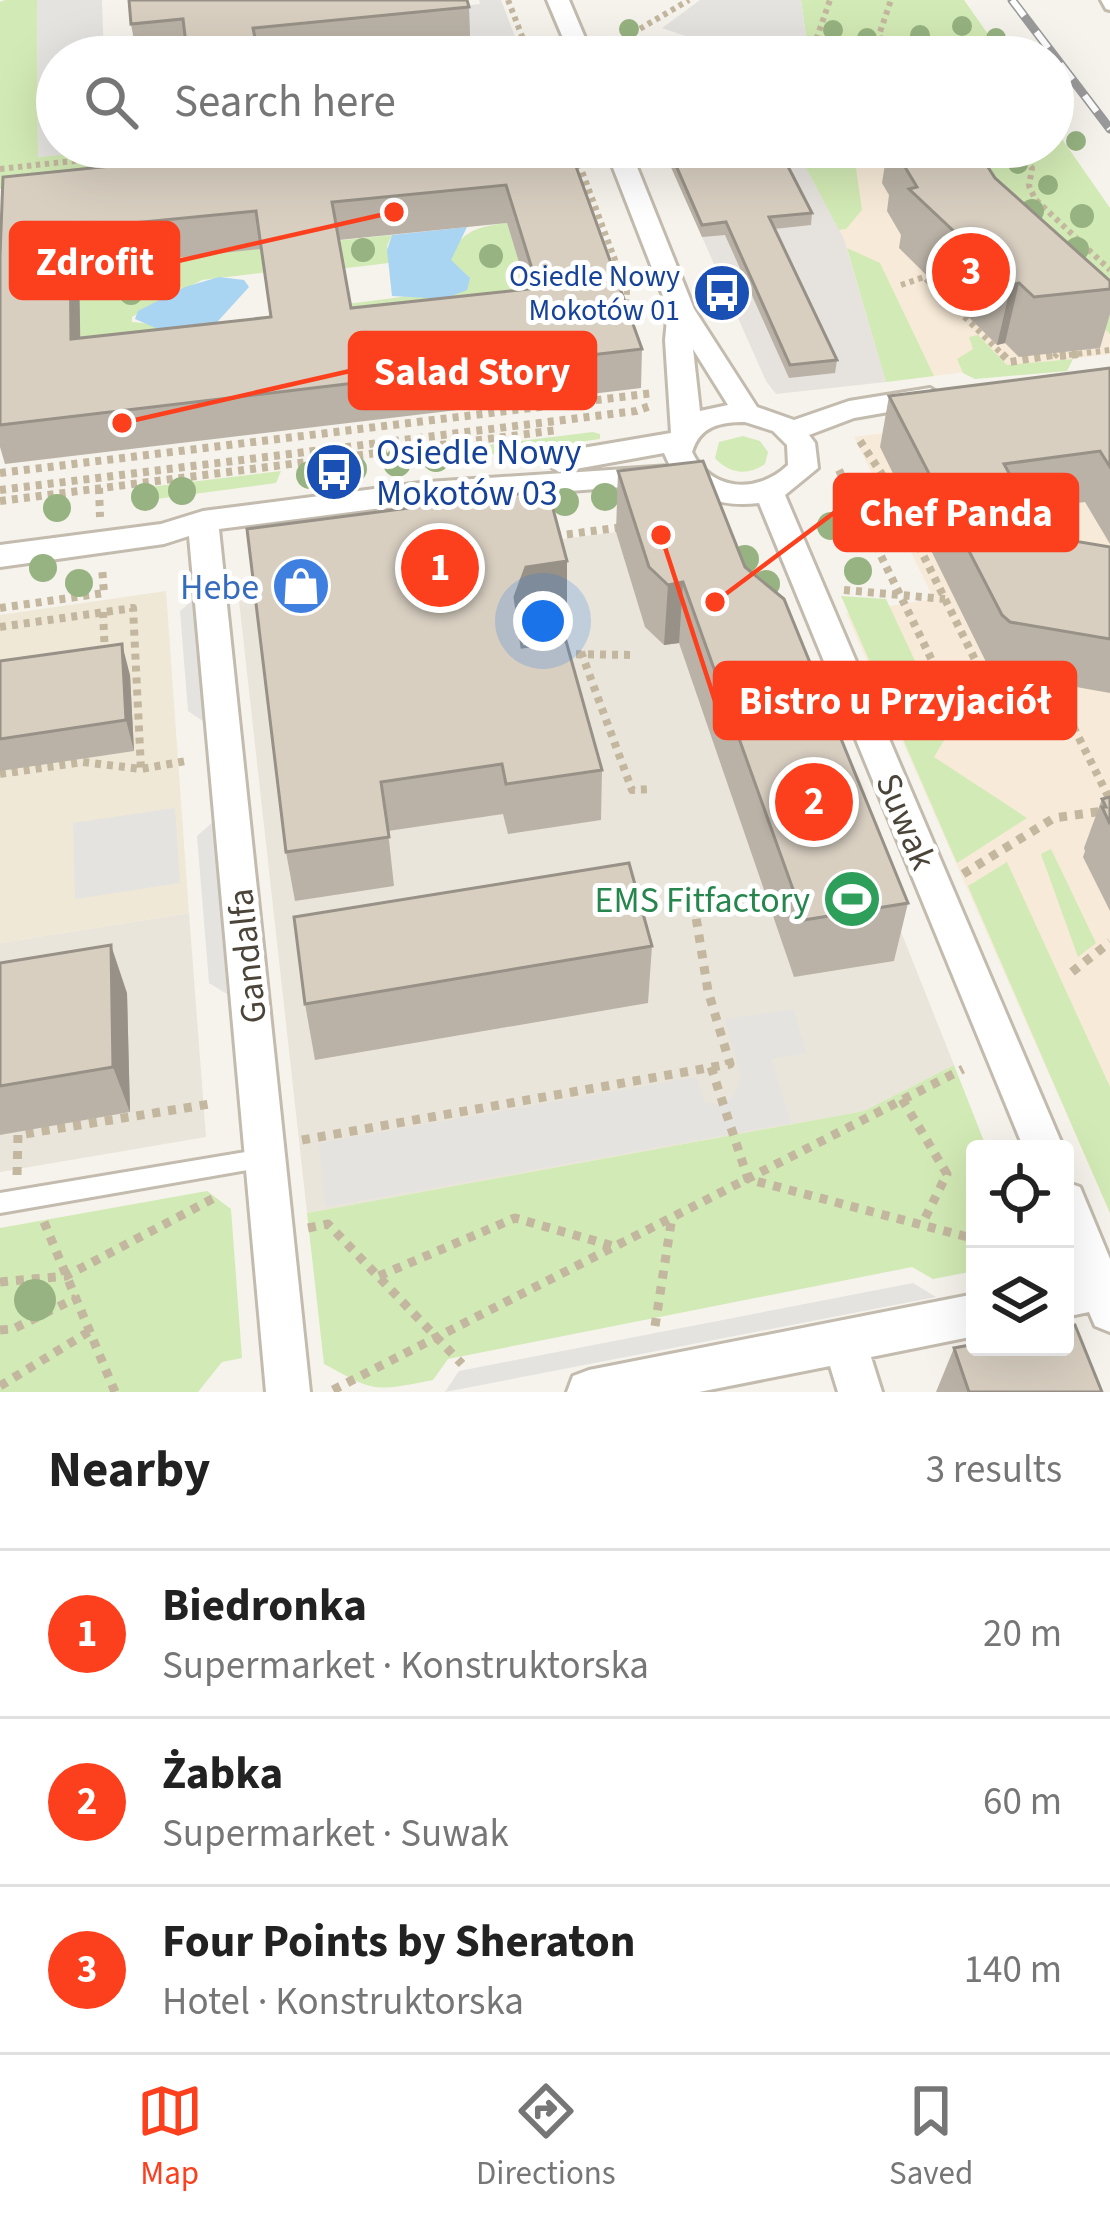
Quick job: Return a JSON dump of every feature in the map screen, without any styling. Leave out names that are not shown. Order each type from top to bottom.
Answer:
[{"type":"street","points":[[559,0],[574,36]]},
{"type":"street","points":[[625,168],[681,309],[747,413]]},
{"type":"street","points":[[681,309],[676,338],[688,404],[681,463],[688,474]]},
{"type":"street","points":[[792,431],[849,410],[958,393]]},
{"type":"street","points":[[0,556],[164,534],[203,521],[428,492],[688,474],[724,492],[769,492],[782,488],[803,468],[801,442],[792,431],[747,413],[717,414],[682,437],[524,467],[428,492]]},
{"type":"street","name":"Suwak","points":[[769,492],[1040,1140]]},
{"type":"street","points":[[0,533],[163,512],[203,521]]},
{"type":"street","name":"Gandalfa","points":[[203,521],[279,1150],[289,1392]]},
{"type":"street","points":[[1074,1234],[1092,1299]]},
{"type":"street","points":[[589,1392],[966,1317]]},
{"type":"street","points":[[844,1341],[860,1392]]},
{"type":"lane","points":[[17,1200],[279,1150]]},
{"type":"path","points":[[508,0],[522,36]]},
{"type":"path","points":[[628,36],[689,0]]},
{"type":"path","points":[[817,36],[830,0]]},
{"type":"path","points":[[881,36],[891,0]]},
{"type":"path","points":[[0,169],[36,165]]},
{"type":"path","points":[[581,168],[627,292],[625,312]]},
{"type":"path","points":[[1032,168],[1033,196],[1109,269]]},
{"type":"path","points":[[1096,272],[1109,269]]},
{"type":"path","points":[[901,285],[924,277],[1010,362],[1110,350]]},
{"type":"path","points":[[0,473],[22,466],[654,393]]},
{"type":"path","points":[[0,490],[599,418],[653,405]]},
{"type":"path","points":[[0,501],[618,424]]},
{"type":"path","points":[[860,442],[907,522],[993,695]]},
{"type":"path","points":[[839,470],[946,691]]},
{"type":"path","points":[[872,539],[907,522]]},
{"type":"path","points":[[546,537],[632,526]]},
{"type":"path","points":[[836,589],[945,599]]},
{"type":"path","points":[[0,626],[133,608],[142,769]]},
{"type":"path","points":[[103,612],[106,664],[135,660]]},
{"type":"path","points":[[581,652],[632,790],[650,789]]},
{"type":"path","points":[[544,656],[634,655]]},
{"type":"path","points":[[872,681],[1061,702],[1110,800]]},
{"type":"path","points":[[0,774],[83,762],[142,769],[186,761]]},
{"type":"path","points":[[957,878],[1054,818],[1110,810]]},
{"type":"path","points":[[1082,814],[1096,826]]},
{"type":"path","points":[[279,1150],[730,1064],[708,991],[693,899]]},
{"type":"path","points":[[1072,972],[1110,943]]},
{"type":"path","points":[[711,1067],[748,1179]]},
{"type":"path","points":[[333,1390],[963,1069]]},
{"type":"path","points":[[902,1100],[947,1174],[922,1224]]},
{"type":"path","points":[[115,1392],[67,1276],[17,1200],[18,1135],[210,1104]]},
{"type":"path","points":[[748,1179],[966,1236]]},
{"type":"path","points":[[0,1282],[67,1276],[219,1194]]},
{"type":"path","points":[[655,1326],[672,1217]]},
{"type":"path","points":[[379,1276],[515,1218],[614,1247]]},
{"type":"path","points":[[301,1229],[328,1224],[462,1364]]},
{"type":"path","points":[[0,1330],[76,1298]]},
{"type":"path","points":[[0,1386],[90,1331]]},
{"type":"shaded area","points":[[37,0],[102,0],[103,36],[37,36]]},
{"type":"shaded area","points":[[479,0],[501,0],[515,36],[471,36],[461,6],[480,4]]},
{"type":"shaded area","points":[[700,0],[801,0],[806,36],[685,36],[662,28]]},
{"type":"shaded area","points":[[671,168],[806,168],[844,239],[886,382],[776,394],[766,381]]},
{"type":"shaded area","points":[[806,168],[957,168],[996,229],[1110,334],[1110,354],[886,382],[844,239]]},
{"type":"shaded area","points":[[1110,404],[1110,1213],[846,613],[934,599],[854,437]]},
{"type":"shaded area","points":[[616,532],[778,622],[954,1065],[864,1111],[307,1213],[237,583]]},
{"type":"shaded area","points":[[166,591],[189,913],[0,943],[0,615]]},
{"type":"shaded area","points":[[193,600],[204,722],[188,711],[180,611]]},
{"type":"shaded area","points":[[175,808],[180,883],[75,899],[73,823]]},
{"type":"shaded area","points":[[213,822],[227,994],[209,983],[197,836]]},
{"type":"shaded area","points":[[189,913],[206,1137],[0,1172],[0,943]]},
{"type":"shaded area","points":[[793,1009],[807,1053],[772,1059],[791,1123],[325,1207],[319,1143],[697,1077],[705,1103],[720,1104],[732,1097],[741,1077],[725,1019]]},
{"type":"shaded area","points":[[913,1283],[936,1297],[445,1392],[459,1371]]},
{"type":"green space","points":[[37,0],[36,168],[176,168],[0,189],[0,2]]},
{"type":"green space","points":[[801,0],[964,0],[989,36],[806,36]]},
{"type":"green space","points":[[1074,156],[1110,208],[1110,334],[996,229],[957,168],[1074,168]]},
{"type":"green space","points":[[806,168],[856,168],[862,210],[846,229],[839,230]]},
{"type":"green space","points":[[507,223],[538,326],[355,347],[347,304],[417,295],[469,278],[450,260],[458,242],[479,228]]},
{"type":"green space","points":[[392,235],[387,246],[389,263],[202,280],[132,317],[132,322],[153,324],[165,332],[81,378],[79,268]]},
{"type":"green space","points":[[847,248],[880,263],[934,376],[886,382]]},
{"type":"green space","points":[[978,335],[1007,365],[1073,359],[1067,371],[975,379],[963,373],[957,359],[973,349],[969,337]]},
{"type":"green space","points":[[593,432],[600,439],[394,468],[392,457]]},
{"type":"green space","points":[[743,436],[760,441],[768,452],[765,464],[739,472],[715,458],[719,442]]},
{"type":"green space","points":[[281,471],[276,483],[134,502],[133,489]]},
{"type":"green space","points":[[841,596],[886,599],[924,680],[874,671]]},
{"type":"green space","points":[[883,693],[965,706],[934,757],[1027,818],[957,863]]},
{"type":"green space","points":[[1051,849],[1096,943],[1078,957],[1041,854]]},
{"type":"green space","points":[[1007,862],[1110,1087],[1110,1213],[968,886]]},
{"type":"green space","points":[[954,1065],[983,1140],[966,1140],[966,1273],[933,1279],[912,1267],[448,1359],[433,1380],[398,1386],[365,1385],[324,1364],[307,1213],[864,1111]]},
{"type":"green space","points":[[207,1191],[231,1209],[242,1358],[222,1362],[198,1392],[0,1392],[0,1228]]},
{"type":"water","points":[[467,227],[451,260],[470,278],[467,290],[444,299],[392,296],[387,250],[392,235]]},
{"type":"water","points":[[219,277],[244,280],[249,287],[209,331],[165,332],[135,319],[138,311],[185,287]]},
{"type":"building","points":[[129,0],[467,0],[469,7],[253,28],[255,36],[185,36],[183,19],[131,24]]},
{"type":"building","points":[[91,168],[577,168],[642,349],[0,425],[3,177]],"holes":[[[506,185],[538,288],[351,308],[332,202]],[[256,211],[271,317],[71,339],[70,229]]]},
{"type":"building","points":[[677,168],[789,168],[812,213],[769,217],[837,360],[790,365],[726,222],[702,225]]},
{"type":"building","points":[[906,168],[989,168],[1110,281],[1110,289],[1034,297],[1019,283],[1011,285],[909,189],[917,187]]},
{"type":"building","points":[[1110,368],[1110,467],[1100,451],[1004,464],[1044,536],[1110,547],[1110,639],[1010,622],[1002,615],[889,396]]},
{"type":"building","points":[[703,461],[745,567],[784,599],[908,903],[804,920],[683,582],[668,585],[649,567],[618,471]]},
{"type":"building","points":[[548,490],[567,561],[526,567],[515,597],[522,647],[566,641],[602,770],[506,784],[502,764],[381,782],[389,837],[286,852],[247,529]]},
{"type":"building","points":[[122,644],[126,720],[0,739],[0,661]]},
{"type":"building","points":[[1110,797],[1110,824],[1102,799]]},
{"type":"building","points":[[629,863],[652,946],[305,1004],[294,917]]},
{"type":"building","points":[[111,945],[113,1067],[0,1086],[0,963]]},
{"type":"building","points":[[1074,1325],[1102,1392],[969,1392],[954,1348],[966,1346],[966,1356],[1074,1356]]},
{"type":"railway","points":[[1012,0],[1039,36]]},
{"type":"railway","points":[[1074,82],[1110,129]]},
{"type":"place","name":"Zdrofit","points":[[394,212]]},
{"type":"place","name":"Four Points by Sheraton","points":[[971,272]]},
{"type":"place","name":"Osiedle Nowy Mokotów 01","points":[[722,293]]},
{"type":"place","name":"Salad Story","points":[[122,423]]},
{"type":"place","name":"Osiedle Nowy Mokotów 03","points":[[334,472]]},
{"type":"place","name":"Bistro u Przyjaciół","points":[[661,535]]},
{"type":"place","name":"Biedronka","points":[[440,568]]},
{"type":"place","name":"Hebe","points":[[301,586]]},
{"type":"place","name":"Chef Panda","points":[[715,602]]},
{"type":"place","name":"Żabka","points":[[814,802]]},
{"type":"place","name":"EMS Fitfactory","points":[[852,899]]}]
